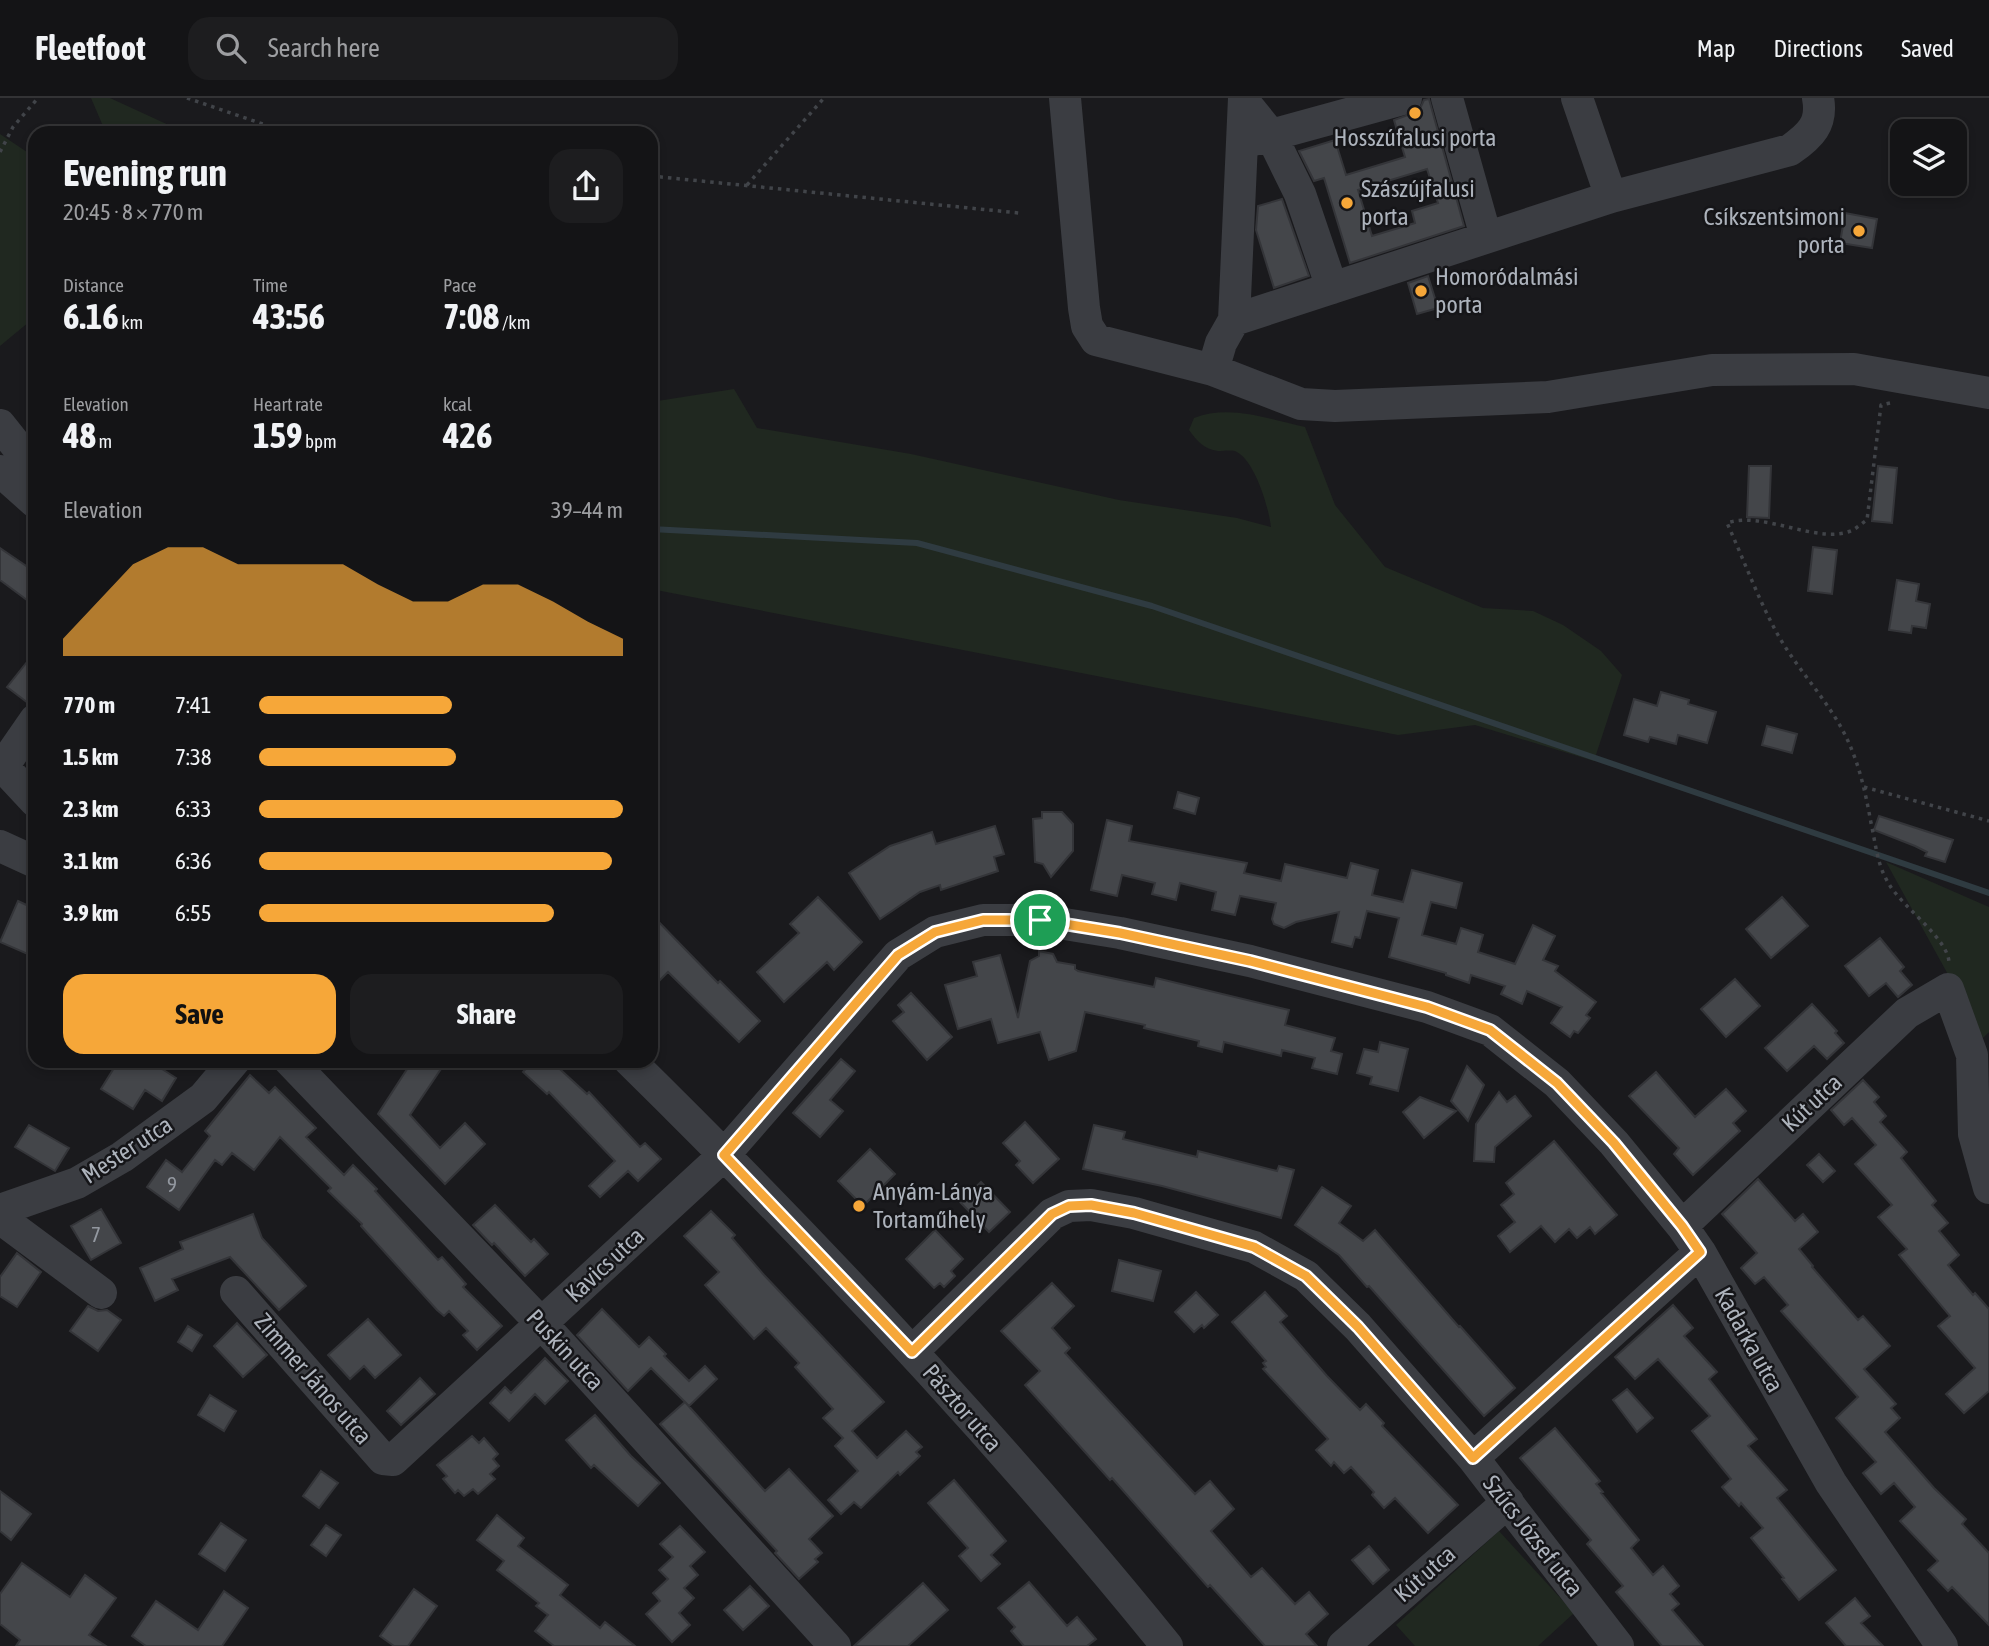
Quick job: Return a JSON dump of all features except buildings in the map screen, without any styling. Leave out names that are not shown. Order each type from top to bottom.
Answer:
[{"type":"street","points":[[1065,98],[1087,326],[1096,340],[1213,370],[1301,404],[1335,406],[1548,397],[1712,370],[1854,369],[1989,393]]},
{"type":"street","points":[[1256,139],[1406,98]]},
{"type":"street","points":[[1447,98],[1486,237]]},
{"type":"street","points":[[1577,98],[1611,197]]},
{"type":"street","points":[[1234,320],[1611,197],[1790,150],[1810,135],[1819,121],[1818,98]]},
{"type":"street","points":[[1213,370],[1221,343],[1234,320],[1256,139],[1245,100]]},
{"type":"street","points":[[1256,139],[1300,194],[1332,288]]},
{"type":"street","points":[[0,425],[28,460]]},
{"type":"street","points":[[0,471],[28,496]]},
{"type":"street","points":[[28,730],[4,765],[28,794]]},
{"type":"street","points":[[0,846],[28,859]]},
{"type":"street","name":"Kadarka utca","points":[[724,1155],[898,955],[935,932],[983,920],[1040,920],[1120,933],[1250,961],[1427,1007],[1490,1030],[1557,1083],[1614,1143],[1682,1226],[1700,1252],[1831,1483],[1942,1646]]},
{"type":"street","points":[[1948,989],[1972,1055],[1974,1133],[1989,1188]]},
{"type":"street","name":"Kút utca","points":[[1682,1226],[1907,1013],[1948,989]]},
{"type":"street","name":"Mester utca","points":[[0,1210],[78,1183],[122,1157],[203,1098],[227,1068]]},
{"type":"street","name":"Puskin utca","points":[[297,1068],[542,1324],[835,1646]]},
{"type":"street","name":"Pásztor utca","points":[[637,1068],[912,1352],[1111,1578],[1167,1646]]},
{"type":"street","name":"Kavics utca","points":[[393,1460],[724,1155]]},
{"type":"street","name":"Szűcs József utca","points":[[912,1352],[1052,1214],[1069,1206],[1091,1205],[1134,1213],[1254,1247],[1306,1276],[1358,1327],[1473,1458],[1618,1646]]},
{"type":"street","points":[[0,1218],[101,1293]]},
{"type":"street","points":[[1473,1458],[1700,1252]]},
{"type":"street","name":"Zimmer János utca","points":[[236,1292],[383,1459],[393,1460]]},
{"type":"street","name":"Kút utca","points":[[1343,1646],[1508,1502]]},
{"type":"path","points":[[0,152],[13,127],[38,98]]},
{"type":"path","points":[[187,98],[269,126]]},
{"type":"path","points":[[747,185],[824,98]]},
{"type":"path","points":[[658,177],[1019,213]]},
{"type":"path","points":[[1901,402],[1881,405],[1867,520],[1851,531],[1822,533],[1740,518],[1727,523],[1779,636],[1834,713],[1849,743],[1864,787],[1879,864],[1890,886],[1907,908],[1933,932],[1949,956],[1948,989]]},
{"type":"path","points":[[1864,787],[1989,821]]},
{"type":"shaded area","points":[[91,98],[110,98],[171,126],[103,126]]},
{"type":"shaded area","points":[[0,134],[28,152],[28,323],[0,346]]},
{"type":"shaded area","points":[[734,389],[757,428],[911,454],[1119,500],[1237,518],[1271,527],[1260,485],[1249,464],[1235,451],[1218,451],[1205,446],[1189,430],[1194,418],[1221,412],[1249,414],[1305,427],[1335,505],[1385,567],[1483,608],[1533,611],[1563,625],[1601,651],[1622,675],[1594,761],[1475,725],[1398,735],[658,590],[658,401]]},
{"type":"shaded area","points":[[1886,862],[1989,907],[1989,1032],[1983,1038]]},
{"type":"shaded area","points":[[1499,1531],[1574,1613],[1538,1646],[1415,1646],[1396,1625]]},
{"type":"waterway","points":[[658,529],[917,543],[1152,606],[1989,893]]},
{"type":"place","name":"Hosszúfalusi porta","points":[[1415,113]]},
{"type":"place","name":"Szászújfalusi porta","points":[[1347,203]]},
{"type":"place","name":"Csíkszentsimoni porta","points":[[1859,231]]},
{"type":"place","name":"Homoródalmási porta","points":[[1421,291]]},
{"type":"place","name":"Anyám-Lánya Tortaműhely","points":[[859,1206]]},
{"type":"route","points":[[983,920],[1040,920],[1120,933],[1250,961],[1427,1007],[1490,1030],[1557,1083],[1614,1143],[1700,1252],[1473,1458],[1358,1327],[1306,1276],[1254,1247],[1134,1213],[1091,1205],[1069,1206],[1052,1214],[912,1352],[724,1155],[898,955],[935,932],[983,920]]}]
